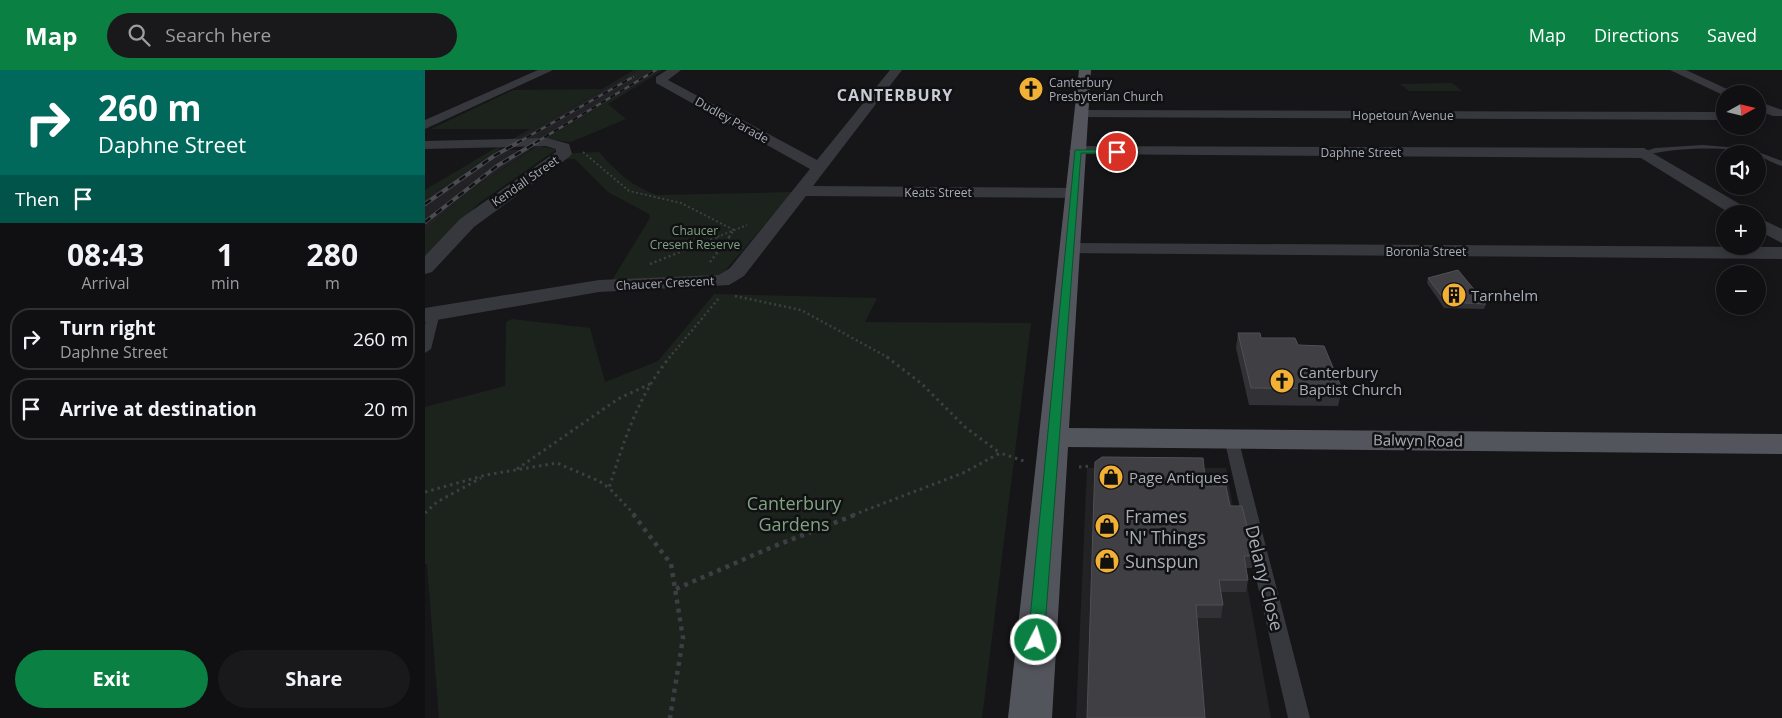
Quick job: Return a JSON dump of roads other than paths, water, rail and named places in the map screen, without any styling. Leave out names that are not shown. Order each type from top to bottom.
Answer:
[{"type":"main road","points":[[1030,718],[1085,70]]},
{"type":"main road","name":"Balwyn Road","points":[[1053,437],[1782,444]]},
{"type":"street","points":[[425,125],[547,70]]},
{"type":"street","name":"Dudley Parade","points":[[675,70],[661,80],[819,168]]},
{"type":"street","name":"Chaucer Crescent","points":[[429,314],[611,286],[722,281],[726,286],[896,70]]},
{"type":"street","points":[[1676,70],[1716,87]]},
{"type":"street","points":[[1766,110],[1779,116]]},
{"type":"street","name":"Hopetoun Avenue","points":[[1081,114],[1716,116]]},
{"type":"street","points":[[1766,116],[1779,116]]},
{"type":"street","name":"Kendall Street","points":[[425,145],[547,142],[564,147],[564,154],[467,223],[425,268]]},
{"type":"street","name":"Daphne Street","points":[[1077,151],[1644,153]]},
{"type":"street","points":[[1644,153],[1729,205]]},
{"type":"street","name":"Keats Street","points":[[802,191],[1074,192]]},
{"type":"street","points":[[1766,227],[1782,237]]},
{"type":"street","name":"Boronia Street","points":[[1070,248],[1782,254]]},
{"type":"lane","points":[[1644,153],[1659,148],[1739,149],[1760,153],[1782,164]]},
{"type":"lane","points":[[425,349],[429,314]]},
{"type":"lane","name":"Delany Close","points":[[1231,438],[1299,718]]},
{"type":"railway","points":[[535,143],[656,70]]},
{"type":"railway","points":[[517,143],[633,77]]},
{"type":"railway","points":[[425,204],[494,156],[519,142]]},
{"type":"railway","points":[[425,222],[497,166],[537,142]]},
{"type":"place","name":"Canterbury Presbyterian Church","points":[[1031,89]]},
{"type":"place","name":"Tarnhelm","points":[[1454,295]]},
{"type":"place","name":"Canterbury Baptist Church","points":[[1282,381]]},
{"type":"place","name":"Page Antiques","points":[[1111,477]]},
{"type":"place","name":"Frames 'N' Things","points":[[1107,526]]},
{"type":"place","name":"Sunspun","points":[[1107,561]]},
{"type":"district","name":"CANTERBURY","points":[[895,95]]},
{"type":"park label","name":"Chaucer Cresent Reserve","points":[[695,237]]},
{"type":"park label","name":"Canterbury Gardens","points":[[794,513]]}]
